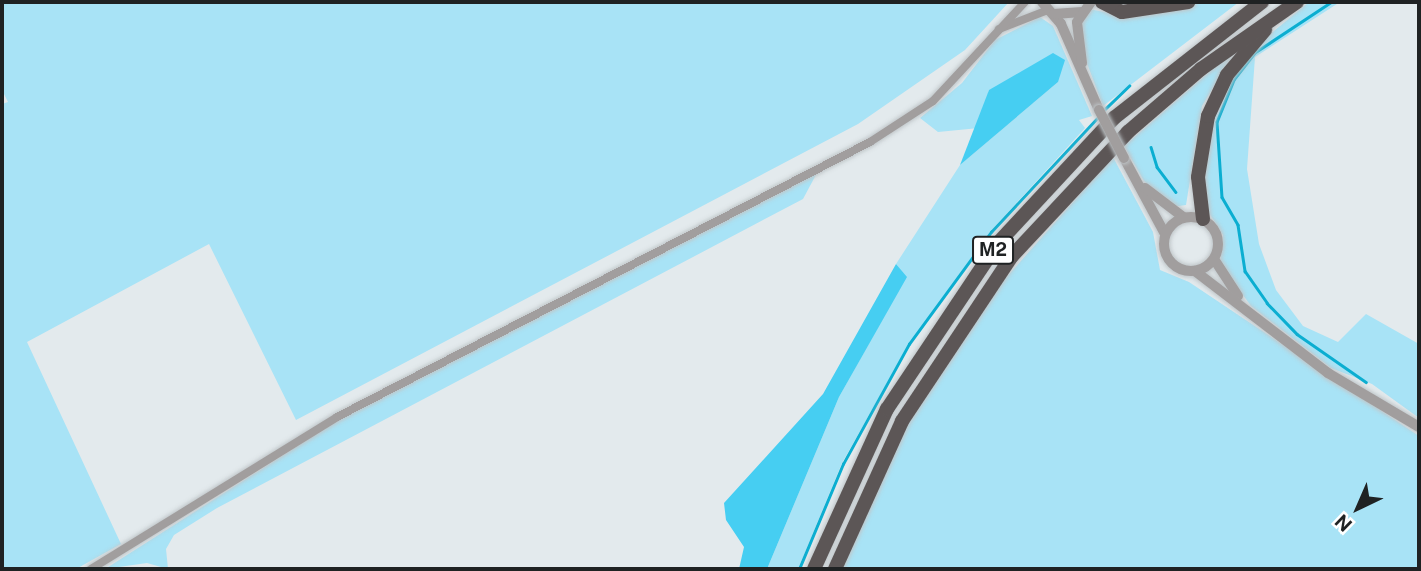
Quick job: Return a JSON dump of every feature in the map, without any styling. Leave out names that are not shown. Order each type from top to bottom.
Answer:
[{"type":"highway","points":[[1102,2],[1122,12],[1188,2]]},
{"type":"highway","name":"M2","points":[[814,569],[887,408],[998,243],[1114,118],[1262,2]]},
{"type":"highway","name":"M2","points":[[835,569],[902,421],[1013,256],[1128,132],[1283,10],[1297,2]]},
{"type":"highway","points":[[1203,219],[1198,177],[1213,103],[1239,58],[1283,10]]},
{"type":"street","points":[[91,569],[337,417],[870,142],[933,101],[990,34],[1025,2]]},
{"type":"street","points":[[1085,77],[1076,31],[1082,12],[1091,2]]},
{"type":"street","points":[[990,34],[1048,8],[1082,12]]},
{"type":"street","points":[[1048,8],[1165,234],[1169,261],[1195,271],[1250,310],[1328,373],[1419,427]]},
{"type":"street","points":[[1138,181],[1183,217],[1203,219],[1216,232],[1214,259],[1250,310]]},
{"type":"street","points":[[1165,234],[1183,217]]},
{"type":"street","points":[[1195,271],[1214,259]]},
{"type":"shaded area","points":[[2,2],[1009,2],[965,50],[858,124],[296,420],[209,244],[27,342],[121,544],[76,569],[2,569],[2,104],[8,102],[2,90]]},
{"type":"shaded area","points":[[1200,2],[1239,2],[1103,106],[1079,42],[1077,29],[1089,9],[1125,16]]},
{"type":"shaded area","points":[[1309,2],[1340,2],[1255,57],[1247,169],[1259,244],[1276,290],[1303,326],[1338,342],[1366,314],[1419,344],[1419,418],[1372,384],[1331,368],[1251,306],[1220,264],[1223,235],[1202,202],[1214,107],[1252,49]]},
{"type":"shaded area","points":[[1040,17],[1053,26],[1092,116],[1079,120],[1085,128],[990,232],[909,344],[842,463],[798,569],[767,569],[839,397],[906,277],[896,264],[960,165],[1058,82],[989,90],[979,128],[938,132],[920,118],[962,83],[995,40]]},
{"type":"shaded area","points":[[1238,47],[1202,106],[1186,205],[1172,207],[1144,181],[1124,146]]},
{"type":"shaded area","points":[[1053,53],[1065,60],[1058,82],[960,165],[989,90]]},
{"type":"shaded area","points":[[1113,157],[1153,232],[1160,270],[1189,282],[1419,436],[1419,569],[839,569],[906,423],[988,298]]},
{"type":"shaded area","points":[[818,171],[803,199],[217,508],[174,535],[166,549],[168,569],[147,563],[105,569],[340,419]]},
{"type":"shaded area","points":[[896,264],[907,277],[839,397],[767,569],[739,569],[744,547],[726,520],[724,503],[823,394]]},
{"type":"waterway","points":[[1332,2],[1255,53],[1234,80],[1217,122],[1222,197],[1238,225],[1245,271],[1267,303],[1297,334],[1366,382]]},
{"type":"waterway","points":[[1104,110],[1129,86]]},
{"type":"waterway","points":[[799,569],[843,464],[909,344],[991,232],[1100,115]]},
{"type":"waterway","points":[[1151,147],[1157,167],[1176,192]]}]
